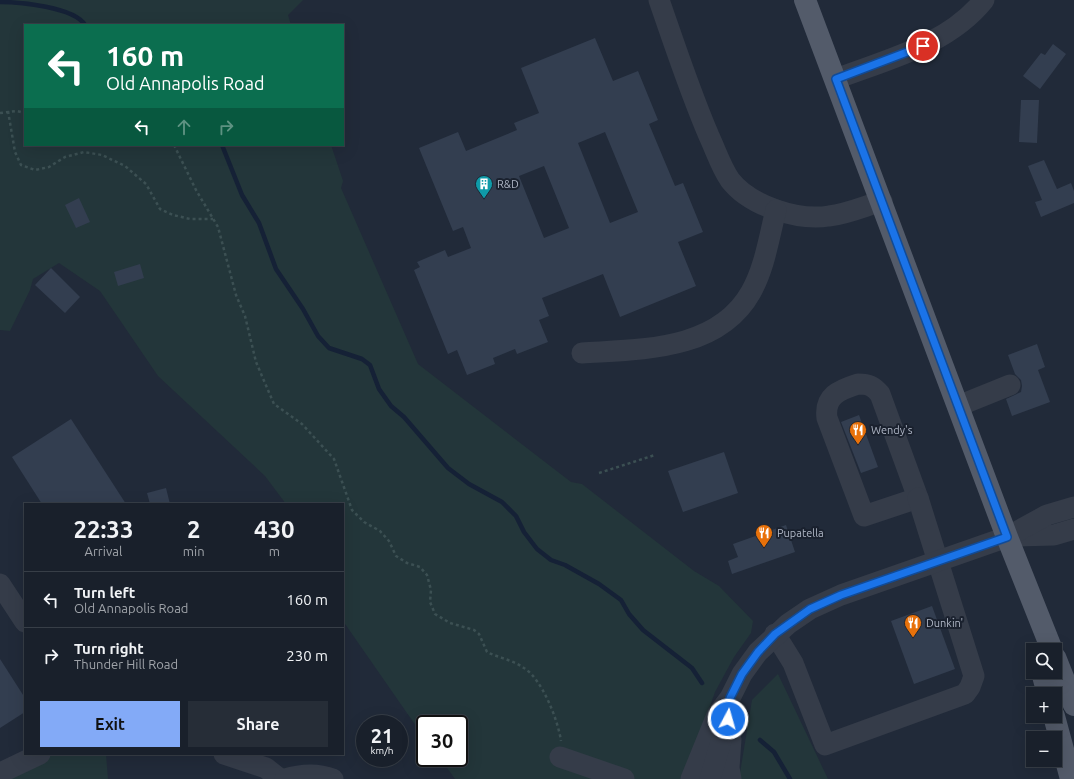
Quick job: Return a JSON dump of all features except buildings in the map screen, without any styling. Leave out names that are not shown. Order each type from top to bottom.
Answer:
[{"type":"main road","points":[[806,0],[1007,537],[1049,643]]},
{"type":"main road","points":[[1007,537],[1035,643]]},
{"type":"main road","points":[[1062,675],[1074,705]]},
{"type":"main road","points":[[1056,723],[1071,779]]},
{"type":"street","points":[[659,0],[692,98],[723,167],[731,181],[756,201],[776,210],[813,217],[829,216],[882,201]]},
{"type":"street","points":[[836,79],[923,46],[947,33],[964,21],[984,0]]},
{"type":"street","points":[[582,353],[647,348],[679,343],[703,335],[725,322],[738,310],[751,292],[763,266],[776,210]]},
{"type":"street","points":[[775,634],[793,663],[825,745],[965,694],[970,687],[974,676],[936,561],[918,498],[880,394],[874,387],[867,384],[858,384],[835,394],[828,402],[826,411],[827,418],[864,516],[918,498]]},
{"type":"street","points":[[958,406],[1010,385]]},
{"type":"street","points":[[699,777],[717,715],[730,698],[742,674],[758,652],[775,634],[788,624],[816,606],[841,595],[1007,537],[1047,515],[1074,507]]},
{"type":"street","points":[[1007,537],[1054,535],[1074,529]]},
{"type":"street","points":[[0,584],[24,620]]},
{"type":"street","points":[[730,698],[732,729],[729,768],[732,779]]},
{"type":"street","points":[[0,773],[38,755]]},
{"type":"street","points":[[227,755],[266,768],[280,779]]},
{"type":"street","points":[[560,757],[624,779]]},
{"type":"street","points":[[285,779],[296,775],[313,774],[333,779]]},
{"type":"path","points":[[8,111],[15,152],[21,164],[35,170],[48,167],[65,157],[84,152],[102,155],[125,166],[146,184],[160,209],[172,215],[190,219],[213,219]]},
{"type":"path","points":[[0,113],[8,111],[24,113]]},
{"type":"path","points":[[174,146],[196,190],[213,219],[224,244],[228,269],[236,295],[245,316],[256,362],[274,404],[302,424],[334,459],[352,510],[364,522],[380,531],[389,541],[396,556],[407,563],[420,567],[427,575],[431,590],[430,602],[435,614],[450,623],[474,630],[479,634],[487,652],[524,667],[532,674],[554,712],[561,740],[560,757]]},
{"type":"path","points":[[599,473],[655,454]]},
{"type":"green space","points":[[0,0],[303,0],[288,15],[291,24],[24,24],[24,146],[331,146],[343,181],[341,188],[418,364],[571,482],[582,484],[694,571],[719,586],[753,621],[751,633],[734,657],[715,692],[686,774],[681,779],[455,779],[446,767],[468,767],[468,715],[416,715],[416,726],[344,622],[344,503],[285,503],[265,476],[158,376],[100,291],[59,263],[33,279],[30,290],[10,331],[0,330]]},
{"type":"green space","points":[[778,674],[828,779],[739,779],[752,700]]},
{"type":"green space","points":[[38,755],[106,755],[108,779],[0,779]]},
{"type":"waterway","points":[[0,2],[20,3],[59,10],[79,19],[84,24]]},
{"type":"waterway","points":[[222,146],[242,195],[259,223],[276,269],[303,309],[318,336],[329,348],[362,359],[370,365],[379,389],[391,406],[404,417],[448,468],[469,484],[502,502],[516,516],[524,532],[537,549],[551,560],[565,565],[599,584],[621,600],[629,614],[643,630],[692,668],[702,683]]},
{"type":"waterway","points":[[760,740],[774,752],[790,779]]},
{"type":"place","name":"R&D","points":[[484,199]]},
{"type":"place","name":"Wendy's","points":[[858,445]]},
{"type":"place","name":"Pupatella","points":[[764,548]]},
{"type":"place","name":"Dunkin'","points":[[913,638]]},
{"type":"route","points":[[728,719],[730,698],[742,674],[758,652],[775,634],[810,609],[841,595],[1007,537],[836,79],[923,46]]}]
